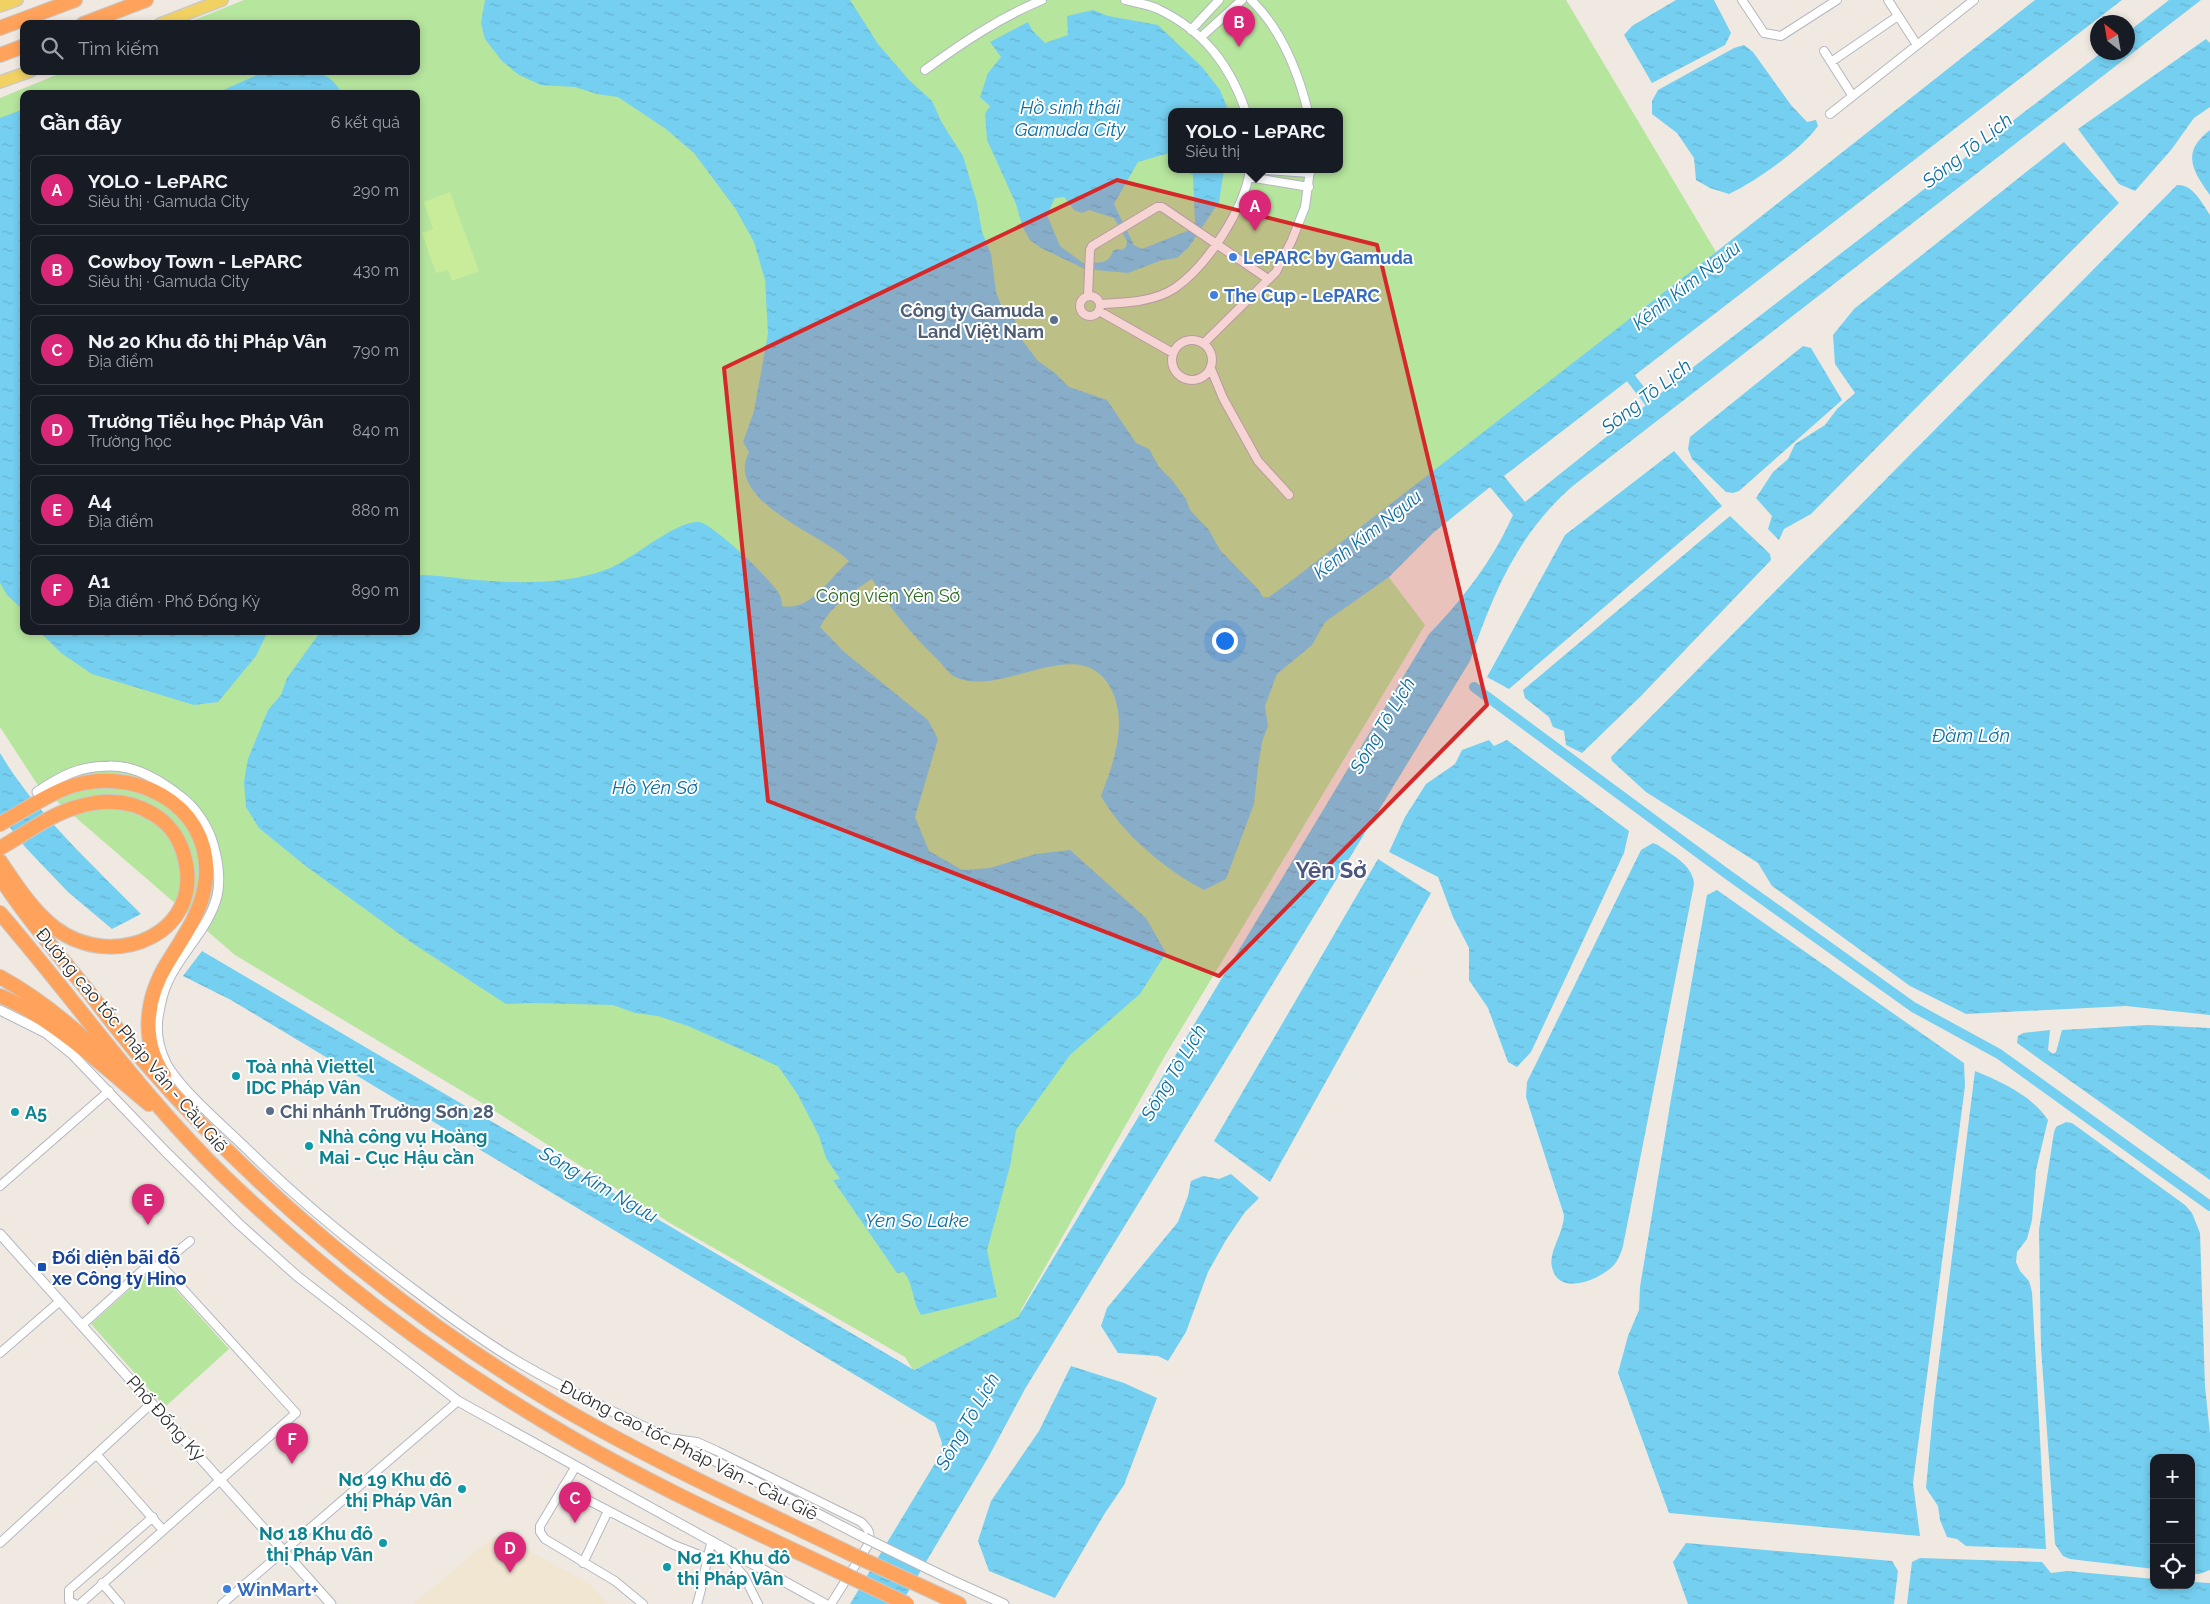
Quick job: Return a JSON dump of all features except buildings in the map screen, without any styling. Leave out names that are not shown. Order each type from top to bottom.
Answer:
[{"type":"highway","points":[[22,20],[75,0]]},
{"type":"highway","points":[[93,20],[146,0]]},
{"type":"highway","points":[[0,28],[20,21]]},
{"type":"highway","points":[[0,55],[20,48]]},
{"type":"highway","points":[[0,824],[67,788],[90,783],[115,781],[137,784],[155,791],[174,802],[189,818],[199,838],[205,857],[206,877],[198,914],[159,977],[154,988],[148,1018],[148,1031],[155,1058],[185,1105]]},
{"type":"highway","points":[[0,818],[34,794]]},
{"type":"highway","points":[[0,848],[56,815],[94,802],[130,803],[145,808],[162,819],[172,830],[181,846],[187,864],[188,878],[181,906],[163,929],[146,940],[131,946],[99,946],[72,937],[56,929],[35,909],[0,861]]},
{"type":"highway","name":"Đường cao tốc Pháp Vân - Cầu Giẽ","points":[[0,877],[22,909],[146,1064],[235,1156],[324,1239],[386,1290],[445,1332],[549,1400],[625,1443],[851,1554],[959,1604]]},
{"type":"highway","name":"Đường cao tốc Pháp Vân - Cầu Giẽ","points":[[0,913],[173,1123],[251,1201],[347,1285],[405,1330],[486,1386],[618,1464],[907,1604]]},
{"type":"highway","points":[[0,977],[49,1008],[76,1029],[173,1123]]},
{"type":"highway","points":[[0,996],[12,1001],[50,1025],[173,1123]]},
{"type":"main road","points":[[0,6],[16,0]]},
{"type":"main road","points":[[170,20],[222,0]]},
{"type":"main road","points":[[0,82],[20,75]]},
{"type":"street","points":[[925,70],[969,38],[1015,11],[1042,0]]},
{"type":"street","points":[[1191,30],[1219,0]]},
{"type":"street","points":[[1201,37],[1242,0]]},
{"type":"street","points":[[1250,0],[1280,38],[1299,78],[1307,108]]},
{"type":"street","points":[[1742,0],[1764,33],[1781,36],[1837,0]]},
{"type":"street","points":[[1888,0],[1917,45]]},
{"type":"street","points":[[1830,114],[1974,0]]},
{"type":"street","points":[[1129,1],[1157,8],[1201,37],[1237,87],[1245,108]]},
{"type":"street","points":[[1831,62],[1898,16]]},
{"type":"street","points":[[1824,51],[1852,95]]},
{"type":"street","points":[[1173,353],[1099,308],[1097,298],[1088,296],[1080,302],[1081,311],[1090,316],[1099,308],[1150,298],[1174,288],[1208,256],[1217,243],[1234,216],[1250,173],[1309,187]]},
{"type":"street","points":[[1204,343],[1276,272],[1292,240],[1305,207],[1310,173]]},
{"type":"street","points":[[1088,296],[1092,246],[1157,207],[1162,207],[1190,224],[1268,280]]},
{"type":"street","points":[[1211,369],[1199,380],[1184,379],[1173,368],[1173,353],[1184,342],[1194,340],[1204,343],[1212,355],[1211,369],[1258,461],[1289,495]]},
{"type":"street","points":[[34,794],[64,774],[94,766],[115,766],[163,782],[185,799],[201,818],[211,838],[217,859],[219,876],[217,895],[209,916],[169,978],[161,998],[156,1029],[160,1048],[166,1064],[190,1093],[292,1193],[378,1263],[456,1321],[517,1361],[599,1406],[762,1484],[864,1538],[1004,1604]]},
{"type":"street","points":[[0,1010],[46,1033],[72,1054],[110,1091],[166,1152],[239,1224],[297,1276],[360,1327],[458,1401],[824,1604]]},
{"type":"street","points":[[0,1186],[110,1091]]},
{"type":"street","name":"Phố Đống Kỳ","points":[[0,1234],[331,1604]]},
{"type":"street","points":[[82,1325],[144,1270],[161,1265],[190,1241]]},
{"type":"street","points":[[80,1604],[162,1529],[296,1412],[161,1265]]},
{"type":"street","points":[[0,1353],[60,1300]]},
{"type":"street","points":[[226,1603],[283,1550],[458,1401]]},
{"type":"street","points":[[0,1543],[152,1403]]},
{"type":"street","points":[[666,1438],[697,1442],[860,1522],[868,1528],[871,1535],[868,1546],[831,1604]]},
{"type":"street","points":[[97,1455],[162,1529]]},
{"type":"street","points":[[576,1466],[540,1526],[540,1532],[545,1539],[615,1581],[643,1604]]},
{"type":"street","points":[[563,1487],[674,1545],[706,1558]]},
{"type":"street","points":[[583,1563],[608,1511]]},
{"type":"street","points":[[74,1604],[69,1601],[68,1590],[153,1518]]},
{"type":"street","points":[[697,1604],[703,1586],[706,1558],[712,1541]]},
{"type":"street","points":[[712,1541],[744,1576],[758,1604]]},
{"type":"street","points":[[102,1584],[120,1604]]},
{"type":"highlighted area","points":[[1117,180],[1377,245],[1487,705],[1219,976],[768,801],[724,368]]},
{"type":"shaded area","points":[[493,1537],[504,1538],[589,1584],[608,1604],[413,1604]]},
{"type":"green space","name":"Công viên Yên Sở","points":[[244,0],[1566,0],[1716,252],[1356,534],[1425,625],[1166,1054],[1021,1310],[1020,1318],[913,1370],[905,1357],[670,1223],[487,1106],[235,955],[37,784],[0,727],[0,98],[56,75],[420,75],[420,20],[194,20]]},
{"type":"green space","points":[[450,192],[479,271],[452,281],[448,270],[436,273],[422,233],[433,229],[424,202]]},
{"type":"green space","points":[[160,1272],[229,1349],[165,1407],[91,1324],[148,1273]]},
{"type":"water","name":"Hồ Yên Sở","points":[[485,0],[850,0],[878,44],[909,80],[932,101],[942,123],[963,156],[977,203],[982,232],[991,254],[996,292],[1003,310],[1010,307],[1022,340],[1038,361],[1055,373],[1069,387],[1107,400],[1136,443],[1149,449],[1159,467],[1172,480],[1186,499],[1190,510],[1209,530],[1220,550],[1258,589],[1263,597],[1269,597],[1291,581],[1716,252],[2035,0],[2122,0],[2103,15],[2090,15],[2090,25],[1504,476],[1525,502],[1696,365],[2092,60],[2123,60],[1574,485],[1537,523],[1498,588],[1470,661],[1025,1389],[989,1456],[901,1604],[850,1604],[940,1455],[942,1443],[935,1423],[231,1000],[183,976],[202,951],[914,1370],[1018,1317],[1429,634],[1454,607],[1487,563],[1513,515],[1490,487],[1433,533],[1389,577],[1325,622],[1312,645],[1277,674],[1265,706],[1268,726],[1262,742],[1254,804],[1226,879],[1204,890],[1175,872],[1146,850],[1121,824],[1101,796],[1115,756],[1119,727],[1116,700],[1110,687],[1096,671],[1079,665],[1060,665],[995,680],[974,681],[955,677],[903,622],[872,579],[842,600],[830,612],[820,627],[843,651],[928,720],[938,739],[915,817],[929,851],[962,870],[990,868],[1036,854],[1070,850],[1146,918],[1166,953],[1140,994],[1070,1055],[1016,1130],[1010,1166],[987,1250],[997,1297],[921,1315],[916,1305],[910,1282],[904,1272],[897,1273],[833,1180],[840,1179],[826,1158],[819,1136],[798,1095],[778,1066],[688,1026],[658,1016],[635,1013],[613,1005],[506,1004],[412,943],[307,867],[259,828],[246,807],[244,782],[248,759],[268,710],[281,695],[287,678],[318,635],[420,635],[420,575],[518,582],[571,579],[615,566],[665,534],[689,523],[699,522],[716,532],[755,566],[780,595],[782,606],[802,604],[811,599],[849,561],[779,515],[762,501],[750,486],[745,470],[749,452],[743,442],[754,411],[768,334],[765,280],[754,242],[735,208],[694,153],[666,129],[618,97],[597,94],[575,87],[541,85],[519,75],[502,61],[485,39],[481,23]]},
{"type":"water","points":[[1676,0],[1714,0],[1731,33],[1725,45],[1652,83],[1624,35],[1632,26]]},
{"type":"water","name":"Hồ Yên Sở","points":[[2169,0],[2201,0],[2135,51],[2135,27]]},
{"type":"water","name":"Hồ sinh thái Gamuda City","points":[[1093,10],[1108,16],[1158,25],[1202,67],[1220,90],[1227,108],[1168,108],[1168,153],[1138,162],[1114,204],[1134,245],[1142,249],[1187,231],[1195,223],[1193,175],[1189,173],[1224,173],[1219,202],[1189,247],[1177,258],[1162,260],[1128,273],[1085,269],[1041,248],[1030,240],[1023,228],[1016,204],[987,140],[985,114],[990,106],[980,97],[988,73],[1001,57],[990,42],[1028,22],[1032,30],[1045,43],[1068,35],[1067,16]],"holes":[[[1064,197],[1074,210],[1082,213],[1089,210],[1114,218],[1127,241],[1126,247],[1122,250],[1117,249],[1113,251],[1111,256],[1105,261],[1083,263],[1060,246],[1047,215],[1055,198]]]},
{"type":"water","points":[[2206,39],[2210,43],[2210,107],[2194,118],[2171,150],[2135,191],[2119,184],[2078,129]]},
{"type":"water","points":[[1744,45],[1753,52],[1791,105],[1807,122],[1816,120],[1818,126],[1801,145],[1777,164],[1752,182],[1729,194],[1710,188],[1696,180],[1694,158],[1677,133],[1652,114],[1652,101],[1658,90],[1734,48]]},
{"type":"water","points":[[257,75],[324,75],[336,84],[340,90],[223,90]]},
{"type":"water","points":[[20,110],[20,607],[7,595],[0,583],[0,118]]},
{"type":"water","points":[[2210,130],[2210,195],[2198,177],[2192,161],[2195,146]]},
{"type":"water","points":[[2064,142],[2119,203],[1811,514],[1784,529],[1779,540],[1768,529],[1772,516],[1756,498],[1773,472],[1788,459],[1795,444],[1825,425],[1837,409],[1855,393],[1835,364],[1833,335],[1854,309]]},
{"type":"water","name":"Đầm Lớn","points":[[2177,185],[2192,191],[2210,215],[2210,1015],[2126,1006],[1966,1014],[1910,986],[1772,886],[1758,863],[1646,792],[1612,761],[1611,757]]},
{"type":"water","points":[[1803,346],[1811,348],[1842,400],[1739,491],[1733,493],[1726,492],[1692,459],[1688,449],[1690,437]]},
{"type":"water","points":[[1674,451],[1722,506],[1509,689],[1487,677],[1565,535]]},
{"type":"water","points":[[1730,516],[1770,554],[1771,560],[1641,696],[1582,753],[1566,745],[1564,731],[1553,727],[1549,717],[1525,698],[1523,690]]},
{"type":"water","points":[[43,635],[266,635],[256,656],[218,702],[194,705],[92,674],[61,653]]},
{"type":"water","points":[[1489,740],[1494,746],[1507,740],[1629,831],[1624,853],[1531,1052],[1517,1067],[1508,1062],[1488,1008],[1469,980],[1469,948],[1453,917],[1438,877],[1389,852],[1405,817],[1426,784],[1455,764],[1462,750]]},
{"type":"water","points":[[0,753],[15,776],[48,818],[141,914],[112,929],[68,892],[26,848],[0,815]]},
{"type":"water","points":[[1653,843],[1686,866],[1693,877],[1694,884],[1622,1249],[1616,1262],[1607,1271],[1589,1280],[1570,1284],[1556,1276],[1552,1267],[1552,1255],[1562,1229],[1564,1215],[1526,1097],[1527,1082],[1641,850]]},
{"type":"water","points":[[1378,859],[1431,893],[1270,1182],[1214,1141]]},
{"type":"water","points":[[1717,890],[1964,1063],[1965,1086],[1913,1483],[1920,1536],[1669,1513],[1618,1373],[1628,1336],[1639,1310],[1640,1287],[1707,895]]},
{"type":"water","points":[[2148,1025],[2210,1028],[2210,1180],[2017,1043],[2018,1036],[2023,1033],[2050,1030],[2048,1050],[2053,1054],[2056,1052],[2062,1030]]},
{"type":"water","points":[[1975,1071],[2025,1096],[2048,1120],[2036,1170],[2032,1220],[2027,1239],[2017,1252],[2016,1262],[2020,1271],[2029,1281],[2032,1292],[2046,1549],[1966,1546],[1957,1539],[1947,1537],[1940,1520],[1938,1506],[1926,1488],[1934,1402]]},
{"type":"water","points":[[2066,1122],[2072,1123],[2185,1205],[2192,1213],[2200,1233],[2205,1386],[2210,1434],[2210,1570],[2199,1574],[2195,1574],[2195,1454],[2150,1454],[2150,1569],[2070,1559],[2063,1556],[2055,1544],[2041,1347],[2039,1230],[2056,1127]]},
{"type":"water","points":[[1231,1174],[1259,1198],[1245,1212],[1208,1272],[1186,1332],[1168,1361],[1158,1356],[1118,1353],[1101,1326],[1107,1308],[1178,1222],[1188,1196],[1191,1181],[1203,1176],[1219,1179]]},
{"type":"water","points":[[1071,1366],[1124,1383],[1157,1398],[1124,1485],[1105,1513],[1055,1598],[989,1571],[978,1541],[991,1501],[1039,1431]]},
{"type":"water","points":[[1686,1543],[1892,1561],[1898,1571],[1894,1604],[1688,1604],[1673,1562]]},
{"type":"water","points":[[1920,1558],[2042,1562],[2051,1573],[2067,1571],[2150,1579],[2150,1589],[2195,1589],[2195,1582],[2210,1583],[2210,1604],[1907,1604],[1912,1562]]},
{"type":"waterway","name":"Sông Tô Lịch","points":[[1623,368],[1657,412]]},
{"type":"waterway","points":[[1474,687],[1727,874],[1913,1007],[1999,1054],[2210,1206]]},
{"type":"place","name":"Cowboy Town - LePARC","points":[[1239,47]]},
{"type":"place","name":"YOLO - LePARC","points":[[1255,231]]},
{"type":"place","name":"LePARC by Gamuda","points":[[1233,257]]},
{"type":"place","name":"The Cup - LePARC","points":[[1214,295]]},
{"type":"place","name":"Công ty Gamuda Land Việt Nam","points":[[1054,320]]},
{"type":"place","name":"Toà nhà Viettel IDC Pháp Vân","points":[[236,1076]]},
{"type":"place","name":"Chi nhánh Trường Sơn 28","points":[[270,1111]]},
{"type":"place","name":"A5","points":[[15,1112]]},
{"type":"place","name":"Nhà công vụ Hoàng Mai - Cục Hậu cần","points":[[309,1146]]},
{"type":"place","name":"A4","points":[[148,1225]]},
{"type":"place","name":"Đối diện bãi đỗ xe Công ty Hino","points":[[42,1267]]},
{"type":"place","name":"A1","points":[[292,1464]]},
{"type":"place","name":"Nơ 19 Khu đô thị Pháp Vân","points":[[462,1489]]},
{"type":"place","name":"Nơ 20 Khu đô thị Pháp Vân","points":[[575,1523]]},
{"type":"place","name":"Nơ 18 Khu đô thị Pháp Vân","points":[[383,1543]]},
{"type":"place","name":"Nơ 21 Khu đô thị Pháp Vân","points":[[667,1567]]},
{"type":"place","name":"Trường Tiểu học Pháp Vân","points":[[510,1573]]},
{"type":"place","name":"WinMart+","points":[[227,1589]]},
{"type":"district","name":"Yên Sở","points":[[1331,870]]},
{"type":"water label","name":"Kênh Kim Ngưu","points":[[1686,285]]},
{"type":"water label","name":"Kênh Kim Ngưu","points":[[1367,534]]},
{"type":"water label","name":"Sông Kim Ngưu","points":[[599,1184]]},
{"type":"water label","name":"Yen So Lake","points":[[917,1220]]}]
